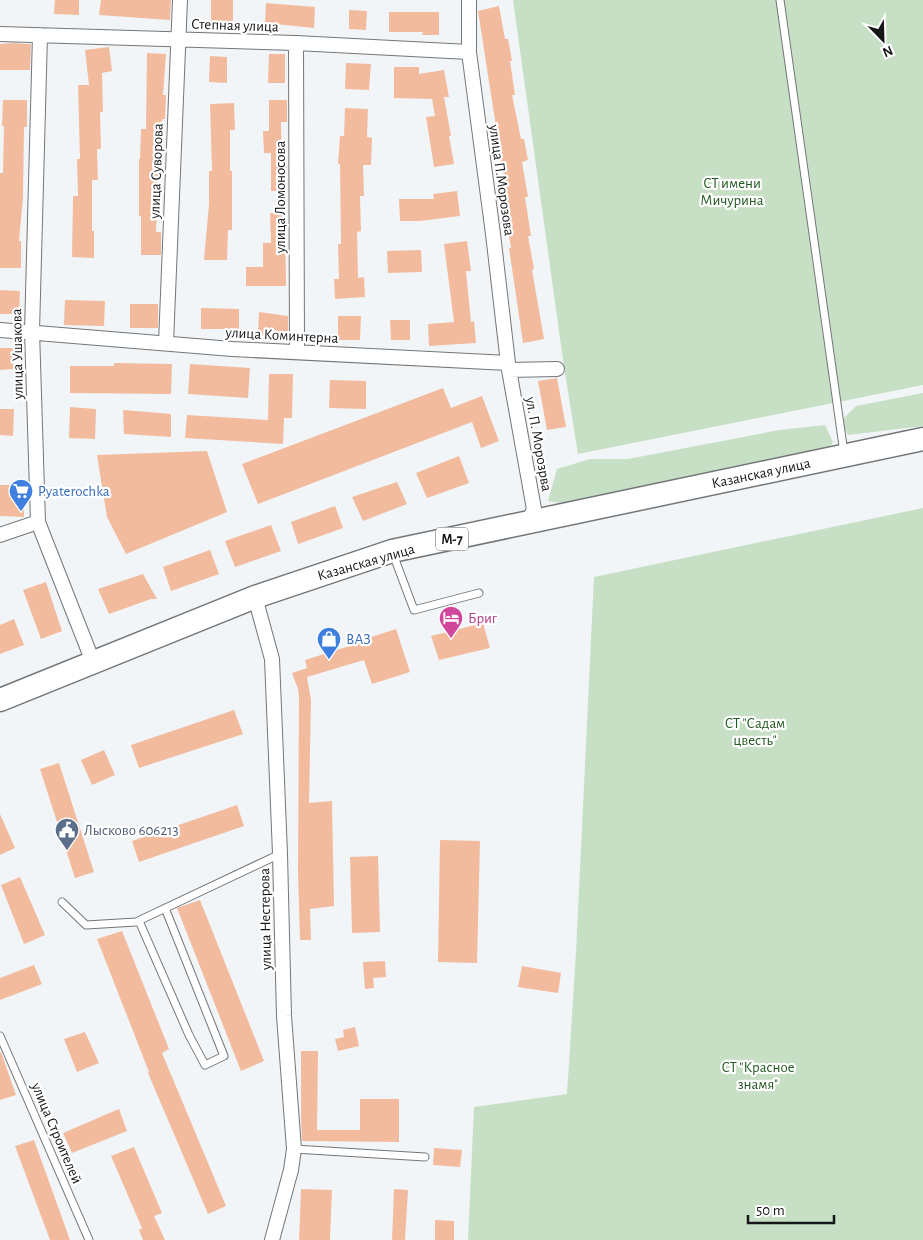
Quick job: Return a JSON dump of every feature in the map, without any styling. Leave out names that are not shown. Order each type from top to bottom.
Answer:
[{"type":"highway","name":"Казанская улица","points":[[0,700],[255,597],[392,551],[923,439]]},
{"type":"street","name":"улица Суворова","points":[[166,343],[180,0]]},
{"type":"street","name":"улица П.Морозова","points":[[469,0],[468,52],[493,234],[508,366]]},
{"type":"street","name":"Степная улица","points":[[0,34],[296,43],[468,52]]},
{"type":"street","name":"улица Ушакова","points":[[40,35],[32,331],[38,522],[93,662]]},
{"type":"street","name":"улица Ломоносова","points":[[296,43],[297,352]]},
{"type":"street","name":"улица Коминтерна","points":[[0,330],[32,331],[232,349],[557,369]]},
{"type":"street","name":"ул. П. Морозрва","points":[[508,366],[534,509],[528,523]]},
{"type":"street","points":[[0,535],[38,522]]},
{"type":"street","name":"улица Нестерова","points":[[255,597],[272,659],[284,1016],[294,1149],[291,1170],[272,1240]]},
{"type":"lane","points":[[780,0],[844,456]]},
{"type":"lane","points":[[392,551],[414,610],[479,593]]},
{"type":"lane","points":[[62,902],[86,925],[139,921],[280,854]]},
{"type":"lane","points":[[139,921],[188,1035],[205,1065],[224,1056],[165,908]]},
{"type":"lane","name":"улица Строителей","points":[[0,1036],[89,1240]]},
{"type":"lane","points":[[294,1149],[425,1157]]},
{"type":"green space","name":"СТ имени Мичурина","points":[[513,0],[923,0],[923,385],[578,454],[564,367]]},
{"type":"green space","points":[[923,393],[923,426],[848,435],[841,421],[856,406]]},
{"type":"green space","points":[[825,425],[833,442],[828,451],[579,506],[548,501],[557,469],[590,459],[628,459],[779,430]]},
{"type":"green space","points":[[923,508],[923,1240],[468,1240],[474,1107],[567,1094],[576,952],[594,577]]},
{"type":"building","points":[[55,0],[79,0],[79,15],[54,14]]},
{"type":"building","points":[[101,0],[171,0],[170,20],[99,15]]},
{"type":"building","points":[[211,0],[233,0],[233,25],[211,25]]},
{"type":"building","points":[[266,3],[315,7],[314,28],[265,23]]},
{"type":"building","points":[[499,6],[505,39],[508,39],[512,61],[510,61],[515,95],[512,95],[521,139],[524,139],[528,160],[522,162],[528,197],[525,197],[531,236],[528,236],[544,339],[523,343],[509,248],[511,248],[505,210],[508,210],[502,178],[504,178],[478,11]]},
{"type":"building","points":[[349,10],[367,11],[366,30],[349,29]]},
{"type":"building","points":[[389,12],[439,12],[439,35],[422,35],[423,32],[389,32]]},
{"type":"building","points":[[0,44],[31,44],[30,70],[0,70]]},
{"type":"building","points":[[109,47],[112,71],[102,73],[103,112],[100,112],[101,149],[97,149],[98,180],[92,180],[94,258],[72,257],[73,196],[78,196],[77,159],[80,159],[78,85],[89,85],[85,50]]},
{"type":"building","points":[[147,53],[166,54],[163,95],[166,95],[165,119],[162,119],[161,154],[159,154],[156,232],[161,232],[161,255],[141,255],[139,159],[141,129],[146,129]]},
{"type":"building","points":[[269,54],[285,54],[285,83],[268,83]]},
{"type":"building","points":[[210,56],[227,57],[227,83],[209,82]]},
{"type":"building","points":[[346,63],[371,64],[369,90],[345,89]]},
{"type":"building","points":[[394,67],[419,67],[419,74],[444,70],[449,97],[444,97],[454,164],[434,167],[426,117],[435,116],[432,99],[394,98]]},
{"type":"building","points":[[3,100],[27,100],[27,127],[24,127],[23,197],[19,241],[21,241],[21,268],[0,268],[0,173],[3,173]]},
{"type":"building","points":[[269,100],[287,100],[287,122],[281,122],[282,163],[287,163],[287,191],[271,191],[271,153],[264,153],[263,131],[269,131]]},
{"type":"building","points":[[234,103],[235,130],[230,130],[232,230],[228,230],[227,260],[204,260],[209,204],[209,171],[212,171],[210,104]]},
{"type":"building","points":[[345,108],[368,109],[367,137],[372,138],[371,165],[363,165],[364,196],[360,196],[361,231],[357,232],[358,278],[364,277],[365,297],[335,299],[334,279],[339,279],[338,244],[341,244],[340,164],[338,164],[340,136],[344,136]]},
{"type":"building","points":[[457,191],[460,216],[420,221],[400,221],[399,199],[434,199],[433,194]]},
{"type":"building","points":[[285,212],[286,286],[246,286],[246,267],[263,267],[263,243],[271,243],[270,213]]},
{"type":"building","points":[[467,241],[471,271],[466,271],[471,322],[474,321],[476,343],[429,346],[428,324],[454,322],[444,244]]},
{"type":"building","points":[[421,250],[422,272],[388,273],[387,251]]},
{"type":"building","points":[[0,290],[20,291],[19,314],[0,314]]},
{"type":"building","points":[[65,300],[105,301],[104,326],[64,325]]},
{"type":"building","points":[[130,304],[158,304],[158,328],[130,328]]},
{"type":"building","points":[[201,308],[239,309],[239,329],[201,329]]},
{"type":"building","points":[[259,312],[288,316],[288,337],[258,335]]},
{"type":"building","points":[[338,316],[361,316],[360,340],[338,340]]},
{"type":"building","points":[[390,320],[410,320],[410,340],[391,340]]},
{"type":"building","points":[[0,348],[13,348],[13,369],[0,370]]},
{"type":"building","points":[[114,363],[172,364],[171,394],[70,393],[70,366],[114,366]]},
{"type":"building","points":[[190,364],[250,368],[248,398],[188,394]]},
{"type":"building","points":[[269,374],[293,374],[292,418],[284,418],[283,444],[185,438],[187,415],[268,420]]},
{"type":"building","points":[[557,378],[566,427],[547,430],[538,381]]},
{"type":"building","points":[[330,380],[366,381],[366,409],[329,408]]},
{"type":"building","points":[[443,388],[451,408],[482,396],[499,441],[481,448],[472,422],[258,504],[242,464]]},
{"type":"building","points":[[70,407],[96,409],[95,439],[69,438]]},
{"type":"building","points":[[0,409],[14,409],[13,436],[0,435]]},
{"type":"building","points":[[123,410],[171,414],[171,437],[124,434]]},
{"type":"building","points":[[207,451],[227,512],[126,554],[107,517],[97,455]]},
{"type":"building","points":[[459,456],[469,483],[427,498],[416,473]]},
{"type":"building","points":[[397,482],[407,504],[363,521],[352,497]]},
{"type":"building","points":[[0,485],[24,485],[24,517],[0,516]]},
{"type":"building","points":[[335,506],[343,528],[298,544],[291,522]]},
{"type":"building","points":[[271,525],[281,551],[235,567],[225,541]]},
{"type":"building","points":[[210,550],[219,574],[171,591],[163,567]]},
{"type":"building","points":[[143,574],[157,599],[151,599],[109,614],[98,589]]},
{"type":"building","points":[[46,582],[62,631],[41,639],[23,590]]},
{"type":"building","points":[[14,619],[24,645],[0,654],[0,625]]},
{"type":"building","points":[[483,623],[490,648],[439,660],[431,636]]},
{"type":"building","points":[[396,629],[410,672],[372,684],[364,660],[307,677],[311,700],[309,803],[332,801],[334,906],[310,909],[311,940],[300,940],[298,873],[299,697],[292,673],[307,668],[305,660]]},
{"type":"building","points":[[234,710],[243,734],[139,768],[131,745]]},
{"type":"building","points":[[104,750],[115,775],[92,785],[81,760]]},
{"type":"building","points":[[59,763],[94,872],[75,878],[40,769]]},
{"type":"building","points":[[237,805],[244,826],[139,862],[132,841]]},
{"type":"building","points":[[0,814],[15,848],[0,855]]},
{"type":"building","points":[[440,840],[480,841],[477,963],[438,962]]},
{"type":"building","points":[[378,856],[380,932],[352,933],[350,857]]},
{"type":"building","points":[[20,877],[45,935],[24,944],[1,885]]},
{"type":"building","points":[[200,900],[264,1061],[241,1071],[177,908]]},
{"type":"building","points":[[122,931],[169,1049],[162,1053],[226,1206],[208,1214],[148,1073],[97,939]]},
{"type":"building","points":[[385,961],[386,977],[373,978],[374,988],[365,989],[363,962]]},
{"type":"building","points":[[34,965],[42,984],[0,1000],[0,978]]},
{"type":"building","points":[[522,966],[561,973],[558,993],[518,987]]},
{"type":"building","points":[[355,1027],[359,1046],[338,1051],[335,1039],[344,1037],[343,1030]]},
{"type":"building","points":[[85,1032],[99,1063],[77,1072],[64,1039]]},
{"type":"building","points":[[301,1051],[318,1051],[317,1130],[360,1130],[360,1099],[399,1099],[399,1142],[302,1141]]},
{"type":"building","points":[[0,1053],[16,1095],[0,1100]]},
{"type":"building","points":[[119,1109],[127,1131],[72,1153],[63,1133]]},
{"type":"building","points":[[34,1140],[70,1240],[50,1240],[15,1146]]},
{"type":"building","points":[[134,1147],[162,1213],[154,1216],[165,1240],[143,1240],[139,1230],[142,1228],[111,1156]]},
{"type":"building","points":[[434,1148],[462,1150],[460,1167],[433,1165]]},
{"type":"building","points":[[301,1189],[332,1190],[330,1240],[299,1240]]},
{"type":"building","points":[[394,1189],[408,1190],[405,1240],[392,1240]]},
{"type":"building","points":[[435,1220],[454,1221],[454,1240],[435,1240]]},
{"type":"place","name":"Pyaterochka","points":[[21,512]]},
{"type":"place","name":"Бриг","points":[[451,639]]},
{"type":"place","name":"ВАЗ","points":[[329,660]]},
{"type":"place","name":"Лысково 606213","points":[[67,851]]},
{"type":"park label","name":"СТ \"Садам цвесть\"","points":[[755,732]]},
{"type":"park label","name":"СТ \"Красное знамя\"","points":[[758,1076]]}]
